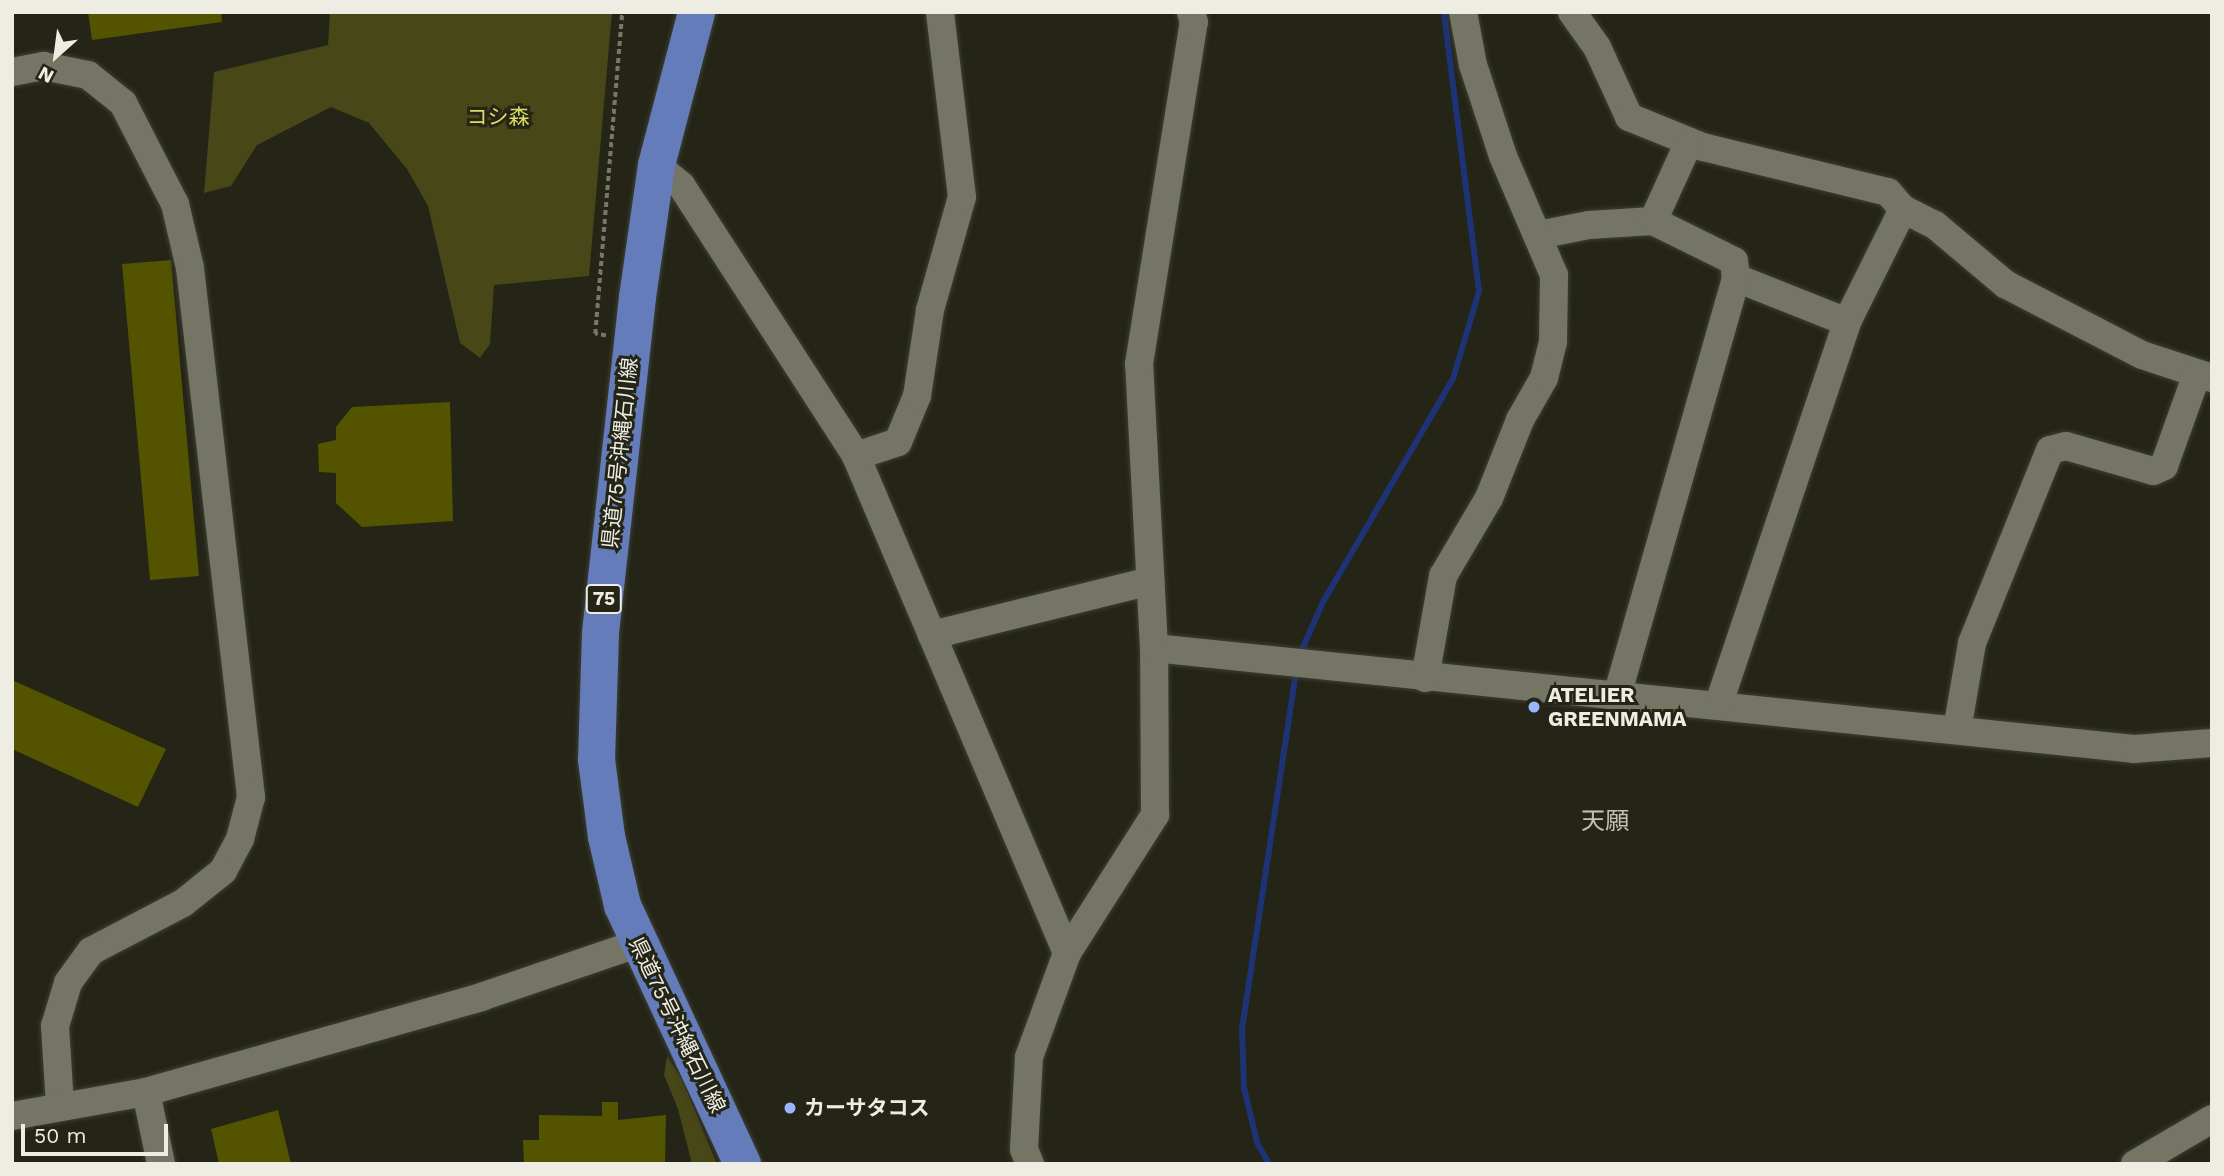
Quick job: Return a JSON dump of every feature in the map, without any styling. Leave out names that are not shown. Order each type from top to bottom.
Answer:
[{"type":"main road","name":"県道75号沖縄石川線","points":[[696,12],[656,165],[632,342],[595,709],[606,836],[622,905],[637,944],[743,1164]]},
{"type":"street","points":[[856,456],[898,442],[917,396],[930,310],[962,197],[940,12]]},
{"type":"street","points":[[1030,1164],[1024,1149],[1029,1057],[1067,953],[1155,814],[1154,648],[1139,364],[1194,22],[1191,12]]},
{"type":"street","points":[[1425,678],[1443,576],[1489,498],[1547,366],[1553,342],[1554,275],[1503,156],[1473,65],[1463,12]]},
{"type":"street","points":[[1572,12],[1597,47],[1629,117],[1689,142],[1888,192],[1903,209],[1935,225],[2005,284],[2142,355],[2205,376],[2164,466],[2153,471],[2066,446],[2050,450],[1972,643],[1957,730]]},
{"type":"street","points":[[12,72],[43,66],[88,75],[123,103],[174,204],[190,268],[251,797],[240,839],[223,871],[183,903],[91,951],[68,983],[55,1027],[60,1105]]},
{"type":"street","points":[[1653,221],[1689,142]]},
{"type":"street","points":[[656,165],[681,185],[856,456],[1067,953]]},
{"type":"street","points":[[1718,706],[1847,322],[1903,209]]},
{"type":"street","points":[[1538,235],[1653,221],[1734,261],[1736,278],[1617,696]]},
{"type":"street","points":[[1736,278],[1847,322]]},
{"type":"street","points":[[932,635],[1150,581]]},
{"type":"street","points":[[1154,648],[2134,749],[2212,743]]},
{"type":"street","points":[[12,1116],[60,1105],[146,1092],[481,997],[637,944]]},
{"type":"street","points":[[146,1092],[161,1164]]},
{"type":"street","points":[[2135,1164],[2212,1119]]},
{"type":"path","points":[[622,12],[595,334],[632,342]]},
{"type":"green space","name":"コシ森","points":[[330,12],[612,12],[589,276],[494,285],[490,344],[480,358],[460,343],[428,206],[407,169],[369,123],[331,107],[257,145],[231,186],[204,193],[214,72],[328,45]]},
{"type":"green space","points":[[667,1056],[682,1080],[717,1164],[692,1164],[678,1109],[664,1075]]},
{"type":"building","points":[[88,12],[221,12],[222,22],[92,40]]},
{"type":"building","points":[[171,260],[199,576],[150,580],[122,264]]},
{"type":"building","points":[[450,402],[453,521],[362,527],[336,503],[336,473],[319,472],[318,444],[336,440],[336,427],[352,407]]},
{"type":"building","points":[[12,680],[166,749],[138,807],[12,749]]},
{"type":"building","points":[[602,1102],[618,1102],[618,1120],[666,1115],[665,1164],[524,1164],[523,1140],[539,1140],[539,1115],[602,1116]]},
{"type":"building","points":[[278,1110],[291,1164],[219,1164],[211,1129]]},
{"type":"waterway","points":[[1299,656],[1323,602],[1453,379],[1479,291],[1444,12]]},
{"type":"waterway","points":[[1269,1164],[1257,1142],[1244,1088],[1242,1029],[1296,670]]},
{"type":"place","name":"ATELIER GREENMAMA","points":[[1534,707]]},
{"type":"place","name":"カーサタコス","points":[[790,1108]]},
{"type":"district","name":"天願","points":[[1605,822]]}]
